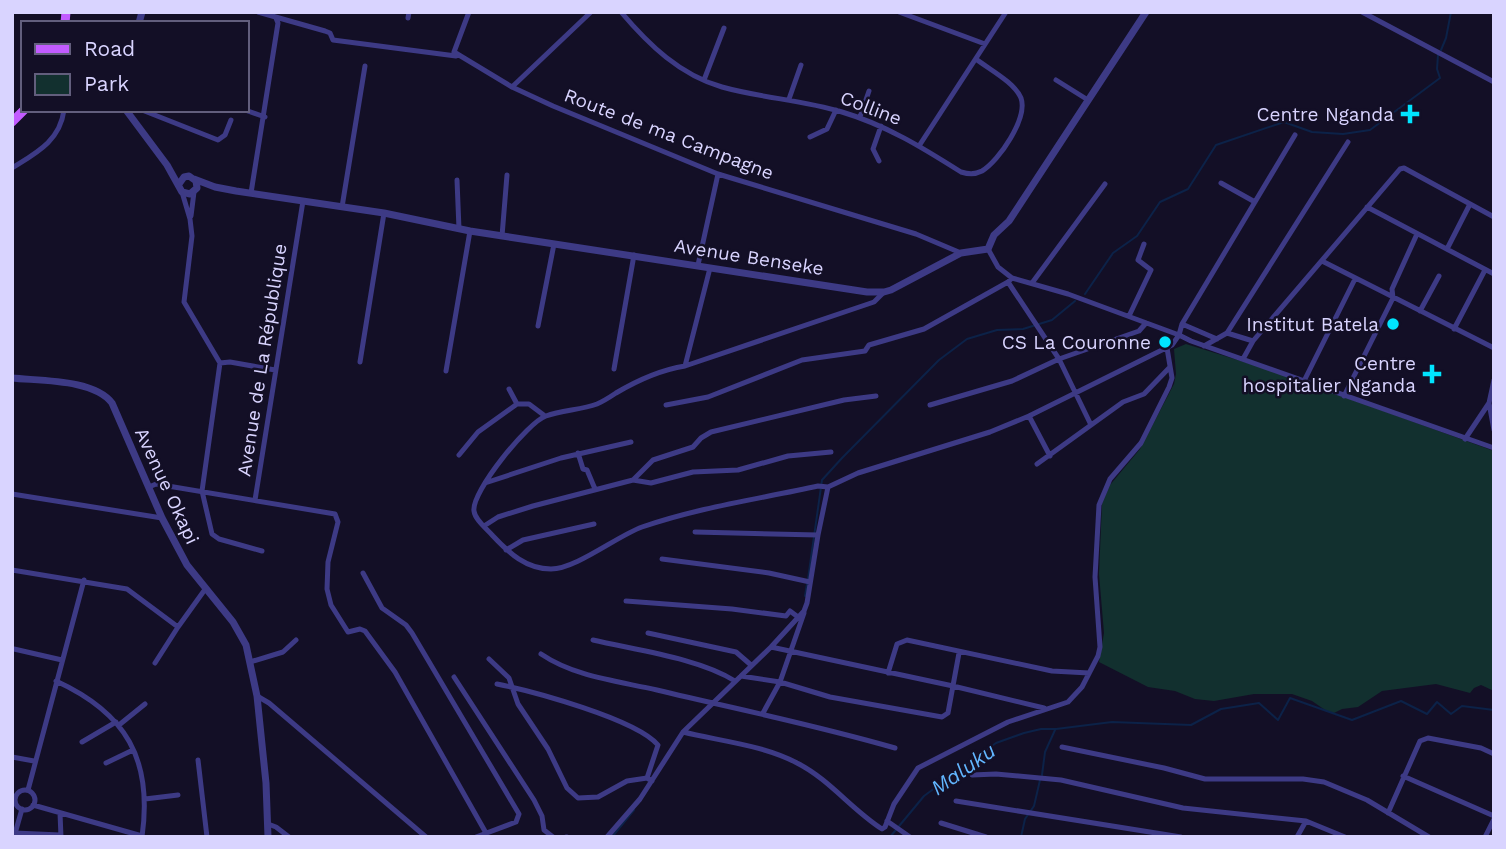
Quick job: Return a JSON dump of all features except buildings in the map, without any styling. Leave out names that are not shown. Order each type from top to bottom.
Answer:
[{"type":"street","points":[[258,12],[325,31],[330,33],[333,40],[456,54],[469,12]]},
{"type":"street","points":[[512,87],[591,12]]},
{"type":"street","name":"Colline","points":[[621,12],[669,61],[704,80],[729,89],[789,99],[860,117],[919,146],[961,172],[970,174],[982,171],[998,155],[1020,122],[1023,108],[1022,101],[1012,86],[976,59]]},
{"type":"street","points":[[899,12],[985,44]]},
{"type":"street","points":[[919,146],[1006,12]]},
{"type":"street","points":[[988,249],[994,235],[1009,221],[1146,12]]},
{"type":"street","points":[[1362,12],[1494,82]]},
{"type":"street","points":[[251,194],[278,23],[274,17]]},
{"type":"street","points":[[704,80],[724,28]]},
{"type":"street","name":"Route de ma Campagne","points":[[456,54],[512,87],[598,126],[718,174],[916,234],[961,253]]},
{"type":"street","points":[[789,99],[801,65]]},
{"type":"street","points":[[342,208],[365,66]]},
{"type":"street","points":[[1056,79],[1088,100]]},
{"type":"street","points":[[860,117],[869,91]]},
{"type":"street","points":[[810,137],[827,129],[836,110]]},
{"type":"street","points":[[248,111],[265,117]]},
{"type":"street","points":[[12,168],[48,144],[59,132],[64,112]]},
{"type":"street","points":[[127,112],[186,194],[215,187]]},
{"type":"street","points":[[147,112],[218,140],[225,135],[231,120]]},
{"type":"street","points":[[879,161],[873,149],[881,126]]},
{"type":"street","points":[[988,249],[961,253],[884,292],[874,302],[685,366],[664,370],[599,403],[545,416],[532,424],[485,483],[473,509],[474,516],[519,561],[553,569],[602,549],[644,526],[750,498],[828,486],[858,473],[990,432],[1028,416],[1175,343],[1182,324],[1295,135]]},
{"type":"street","points":[[1204,346],[1227,333],[1349,142]]},
{"type":"street","points":[[167,165],[215,187]]},
{"type":"street","points":[[1243,359],[1253,341],[1402,168],[1494,217]]},
{"type":"street","points":[[698,265],[718,174]]},
{"type":"street","points":[[502,236],[507,175]]},
{"type":"street","points":[[190,219],[181,188],[184,177],[192,177]]},
{"type":"street","points":[[192,177],[195,190],[190,219],[191,244],[184,302],[220,363],[202,491],[212,534],[219,539],[262,551]]},
{"type":"street","points":[[457,180],[459,229]]},
{"type":"street","points":[[1221,183],[1255,202]]},
{"type":"street","points":[[1032,283],[1105,184]]},
{"type":"street","name":"Avenue Benseke","points":[[215,187],[384,213],[470,231],[884,292]]},
{"type":"street","name":"Avenue de La République","points":[[149,487],[156,484],[255,500],[303,201]]},
{"type":"street","points":[[1447,249],[1470,204]]},
{"type":"street","points":[[1367,207],[1494,274]]},
{"type":"street","points":[[360,362],[384,213]]},
{"type":"street","points":[[446,371],[470,231]]},
{"type":"street","points":[[1344,396],[1393,298],[1392,289],[1417,234]]},
{"type":"street","points":[[538,326],[554,244]]},
{"type":"street","points":[[1129,316],[1151,270],[1138,260],[1144,244]]},
{"type":"street","points":[[988,249],[1059,359],[1091,425]]},
{"type":"street","points":[[614,369],[634,255]]},
{"type":"street","points":[[1322,261],[1494,348]]},
{"type":"street","points":[[685,366],[710,268]]},
{"type":"street","points":[[1454,329],[1485,270]]},
{"type":"street","points":[[1420,311],[1439,276]]},
{"type":"street","points":[[1304,380],[1355,279]]},
{"type":"street","points":[[666,405],[708,397],[802,360],[865,351],[869,345],[924,329],[1010,280],[1032,283],[1068,294],[1204,346],[1494,448]]},
{"type":"street","points":[[930,405],[1012,381],[1059,359],[1139,331],[1146,323]]},
{"type":"street","points":[[1182,324],[1217,339]]},
{"type":"street","points":[[1227,333],[1253,341]]},
{"type":"street","points":[[683,732],[778,754],[798,763],[882,829],[890,823],[894,804],[918,768],[1008,722],[1068,702],[1076,696],[1098,656],[1101,640],[1096,564],[1101,499],[1115,472],[1141,443],[1169,387],[1172,378],[1167,348]]},
{"type":"street","points":[[220,363],[230,362],[275,370]]},
{"type":"street","points":[[1037,464],[1123,402],[1144,394],[1170,367]]},
{"type":"street","name":"Avenue Okapi","points":[[12,378],[63,383],[99,391],[107,396],[162,518],[187,565],[233,622],[246,645],[257,696],[268,837]]},
{"type":"street","points":[[1465,439],[1489,403],[1494,380]]},
{"type":"street","points":[[509,388],[517,404]]},
{"type":"street","points":[[633,481],[653,460],[693,447],[711,432],[844,400],[876,396]]},
{"type":"street","points":[[1489,403],[1494,429]]},
{"type":"street","points":[[459,455],[478,432],[517,404],[529,404],[545,416]]},
{"type":"street","points":[[1028,416],[1050,456]]},
{"type":"street","points":[[485,483],[578,453],[631,442]]},
{"type":"street","points":[[484,526],[498,517],[595,489],[633,481],[651,483],[693,472],[738,470],[788,456],[831,452]]},
{"type":"street","points":[[578,453],[583,469],[587,470],[595,489]]},
{"type":"street","points":[[763,713],[780,682],[807,603],[828,486]]},
{"type":"street","points":[[12,494],[162,518]]},
{"type":"street","points":[[255,500],[329,512],[338,517],[328,562],[327,589],[331,606],[348,632],[360,629],[365,631],[387,660],[422,715],[486,833]]},
{"type":"street","points":[[506,550],[523,540],[594,524]]},
{"type":"street","points":[[695,532],[818,534]]},
{"type":"street","points":[[662,559],[769,573],[810,582]]},
{"type":"street","points":[[12,569],[127,589],[178,627]]},
{"type":"street","points":[[363,573],[382,608],[406,625],[519,814],[516,822],[476,837]]},
{"type":"street","points":[[28,790],[85,580]]},
{"type":"street","points":[[155,663],[206,588]]},
{"type":"street","points":[[626,601],[732,609],[778,616],[786,616],[790,611],[795,615]]},
{"type":"street","points":[[607,837],[683,732],[771,647],[807,603]]},
{"type":"street","points":[[648,633],[736,652],[751,664]]},
{"type":"street","points":[[250,662],[282,652],[296,640]]},
{"type":"street","points":[[593,640],[702,666],[721,672],[735,681]]},
{"type":"street","points":[[888,673],[897,644],[907,640],[1052,671],[1089,673]]},
{"type":"street","points":[[771,647],[953,686],[1045,709]]},
{"type":"street","points":[[14,649],[62,660]]},
{"type":"street","points":[[741,676],[780,682],[830,697],[942,717],[948,713],[959,653]]},
{"type":"street","points":[[541,654],[571,671],[722,707],[763,713],[895,748]]},
{"type":"street","points":[[489,659],[503,670],[518,704],[548,750],[567,788],[578,799],[598,797],[627,781],[649,779]]},
{"type":"street","points":[[454,677],[534,800],[542,816],[544,830],[553,837]]},
{"type":"street","points":[[33,804],[142,836],[145,799],[143,776],[133,750],[118,723],[79,691],[56,681]]},
{"type":"street","points":[[496,684],[592,712],[648,736],[658,745],[649,779]]},
{"type":"street","points":[[257,696],[280,712],[426,837]]},
{"type":"street","points":[[82,742],[118,723],[145,704]]},
{"type":"street","points":[[1388,813],[1420,741],[1428,738],[1480,748],[1494,754]]},
{"type":"street","points":[[1062,747],[1205,779],[1303,779],[1325,782],[1367,800],[1429,837]]},
{"type":"street","points":[[106,764],[133,750]]},
{"type":"street","points":[[12,757],[34,761]]},
{"type":"street","points":[[198,760],[207,837]]},
{"type":"street","points":[[972,775],[996,774],[1061,780],[1183,807],[1306,821],[1345,837]]},
{"type":"street","points":[[1403,776],[1494,817],[1485,837]]},
{"type":"street","points":[[17,807],[30,808],[33,804],[33,794],[28,790]]},
{"type":"street","points":[[28,790],[17,794],[15,799],[17,807],[14,835],[60,836],[60,813]]},
{"type":"street","points":[[145,799],[178,795]]},
{"type":"street","points":[[956,801],[1181,837]]},
{"type":"street","points":[[1297,837],[1306,821]]},
{"type":"street","points":[[941,822],[986,837]]},
{"type":"street","points":[[890,823],[910,837]]},
{"type":"street","points":[[268,824],[289,837]]},
{"type":"street","points":[[616,827],[619,837]]},
{"type":"green space","points":[[1186,344],[1270,370],[1494,451],[1494,691],[1481,685],[1470,693],[1436,684],[1382,691],[1358,707],[1334,713],[1292,694],[1254,694],[1214,701],[1195,699],[1175,691],[1148,687],[1099,662],[1104,633],[1099,574],[1102,504],[1110,485],[1140,449],[1174,384],[1174,349]]},
{"type":"waterway","points":[[1441,50],[1451,12]]},
{"type":"waterway","points":[[1085,294],[1113,253],[1137,236],[1160,202],[1188,189],[1216,145],[1284,122],[1312,132],[1343,134],[1370,130],[1440,78],[1437,69],[1438,55]]},
{"type":"waterway","points":[[808,579],[822,480],[842,458],[939,360],[967,339],[997,330],[1023,329],[1052,320],[1075,301]]},
{"type":"waterway","points":[[805,596],[807,584]]},
{"type":"waterway","name":"Maluku","points":[[890,837],[924,796],[996,743],[1041,729],[1112,722],[1191,725],[1221,709],[1259,703],[1278,720],[1290,698],[1352,720],[1401,701],[1427,714],[1437,702],[1451,714],[1462,706],[1494,710]]},
{"type":"waterway","points":[[1042,775],[1045,752],[1055,730]]},
{"type":"waterway","points":[[1021,837],[1025,819],[1034,806],[1040,780]]},
{"type":"waterway","points":[[612,837],[634,810]]},
{"type":"place","name":"Centre Nganda","points":[[1410,114]]},
{"type":"place","name":"Institut Batela","points":[[1393,324]]},
{"type":"place","name":"CS La Couronne","points":[[1165,342]]},
{"type":"place","name":"Centre hospitalier Nganda","points":[[1432,374]]}]
